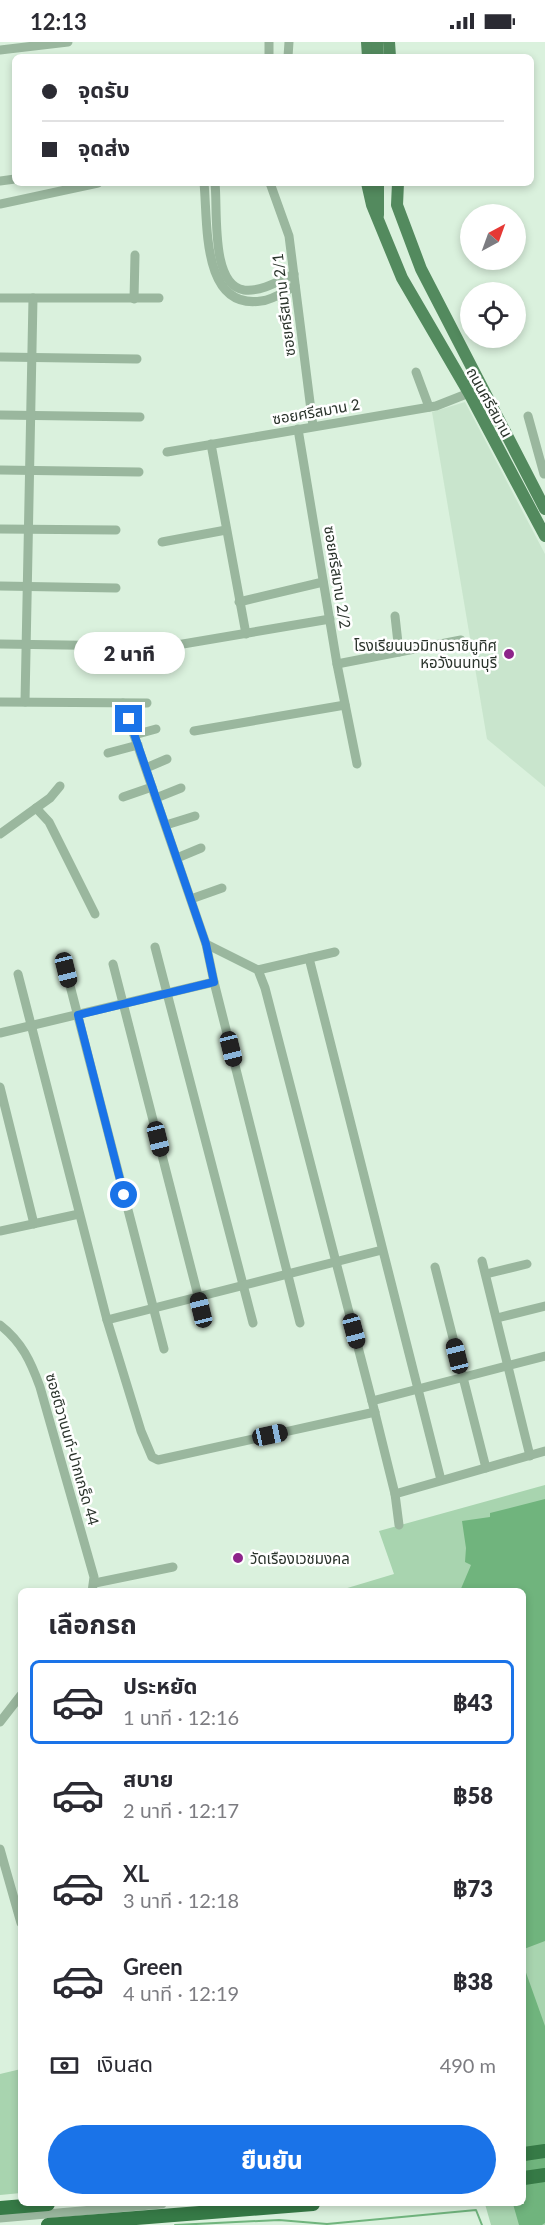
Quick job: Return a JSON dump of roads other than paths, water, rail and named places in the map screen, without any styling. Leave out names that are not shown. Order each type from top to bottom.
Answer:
[{"type":"highway","points":[[526,2154],[545,2151]]},
{"type":"highway","points":[[526,2178],[545,2175]]},
{"type":"highway","points":[[0,2208],[24,2206]]},
{"type":"highway","points":[[48,2225],[288,2206]]},
{"type":"main road","name":"ถนนศรีสมาน","points":[[368,186],[387,247],[402,278],[469,393],[545,536]]},
{"type":"main road","points":[[378,186],[378,216]]},
{"type":"main road","points":[[390,186],[397,205]]},
{"type":"main road","name":"ถนนศรีสมาน","points":[[398,186],[397,205],[420,269],[545,509]]},
{"type":"main road","points":[[535,489],[545,502]]},
{"type":"street","points":[[0,50],[68,42]]},
{"type":"street","points":[[0,204],[84,186]]},
{"type":"street","points":[[204,186],[215,250],[224,274],[234,286],[243,290],[271,285],[294,274]]},
{"type":"street","points":[[215,186],[217,282],[230,296],[245,301],[262,301],[295,286]]},
{"type":"street","name":"ซอยศรีสมาน 2/1","points":[[271,186],[290,236],[313,426]]},
{"type":"street","points":[[134,299],[135,255]]},
{"type":"street","points":[[0,298],[159,298]]},
{"type":"street","points":[[25,702],[33,298]]},
{"type":"street","points":[[0,357],[137,359]]},
{"type":"street","points":[[416,372],[429,407]]},
{"type":"street","name":"ซอยศรีสมาน 2","points":[[167,453],[429,407],[469,393]]},
{"type":"street","points":[[0,415],[140,417]]},
{"type":"street","points":[[528,416],[544,474],[528,477]]},
{"type":"street","name":"ซอยศรีสมาน 2/2","points":[[298,429],[337,664],[357,764]]},
{"type":"street","points":[[211,444],[246,634]]},
{"type":"street","points":[[0,470],[140,472]]},
{"type":"street","points":[[0,529],[116,530]]},
{"type":"street","points":[[162,542],[226,530]]},
{"type":"street","points":[[240,602],[323,582]]},
{"type":"street","points":[[0,586],[116,588]]},
{"type":"street","points":[[395,615],[399,652]]},
{"type":"street","points":[[177,645],[330,619]]},
{"type":"street","points":[[337,664],[461,640]]},
{"type":"street","points":[[0,644],[130,646]]},
{"type":"street","points":[[0,702],[147,703]]},
{"type":"street","points":[[123,703],[206,944],[300,1323]]},
{"type":"street","points":[[194,731],[345,705]]},
{"type":"street","points":[[134,735],[156,729]]},
{"type":"street","points":[[108,753],[138,745]]},
{"type":"street","points":[[146,768],[167,759]]},
{"type":"street","points":[[0,834],[36,808],[60,786]]},
{"type":"street","points":[[123,797],[152,787]]},
{"type":"street","points":[[156,798],[181,789]]},
{"type":"street","points":[[36,808],[49,822],[95,914]]},
{"type":"street","points":[[166,825],[195,816]]},
{"type":"street","points":[[177,858],[201,848]]},
{"type":"street","points":[[191,899],[222,888]]},
{"type":"street","points":[[206,944],[258,970],[335,952]]},
{"type":"street","points":[[155,947],[253,1323]]},
{"type":"street","points":[[309,958],[441,1480]]},
{"type":"street","points":[[113,964],[205,1323]]},
{"type":"street","points":[[66,970],[164,1349]]},
{"type":"street","points":[[258,970],[265,988],[375,1412],[399,1525]]},
{"type":"street","points":[[18,974],[107,1320],[141,1431],[154,1459],[375,1412]]},
{"type":"street","points":[[0,1033],[214,982]]},
{"type":"street","points":[[0,1086],[34,1224]]},
{"type":"street","points":[[0,1231],[80,1214]]},
{"type":"street","points":[[107,1320],[382,1251]]},
{"type":"street","points":[[482,1261],[530,1455]]},
{"type":"street","points":[[486,1274],[527,1264]]},
{"type":"street","points":[[435,1267],[486,1468]]},
{"type":"street","points":[[497,1318],[545,1306]]},
{"type":"street","name":"ซอยติวานนท์-ปากเกร็ด 44","points":[[0,1325],[20,1343],[40,1387],[93,1587]]},
{"type":"street","points":[[372,1401],[545,1356]]},
{"type":"street","points":[[394,1494],[545,1451]]},
{"type":"street","points":[[93,1587],[173,1567]]},
{"type":"street","points":[[0,1722],[18,1699]]},
{"type":"street","points":[[0,1849],[18,1912]]},
{"type":"street","points":[[0,2217],[137,2206]]},
{"type":"waterway","points":[[175,2225],[279,2220],[327,2224],[476,2210],[482,2225]]},
{"type":"place","name":"โรงเรียนนวมิทนราชินูทิศ หอวังนนทบุรี","points":[[509,654]]},
{"type":"place","name":"วัดเรืองเวชมงคล","points":[[238,1558]]}]
